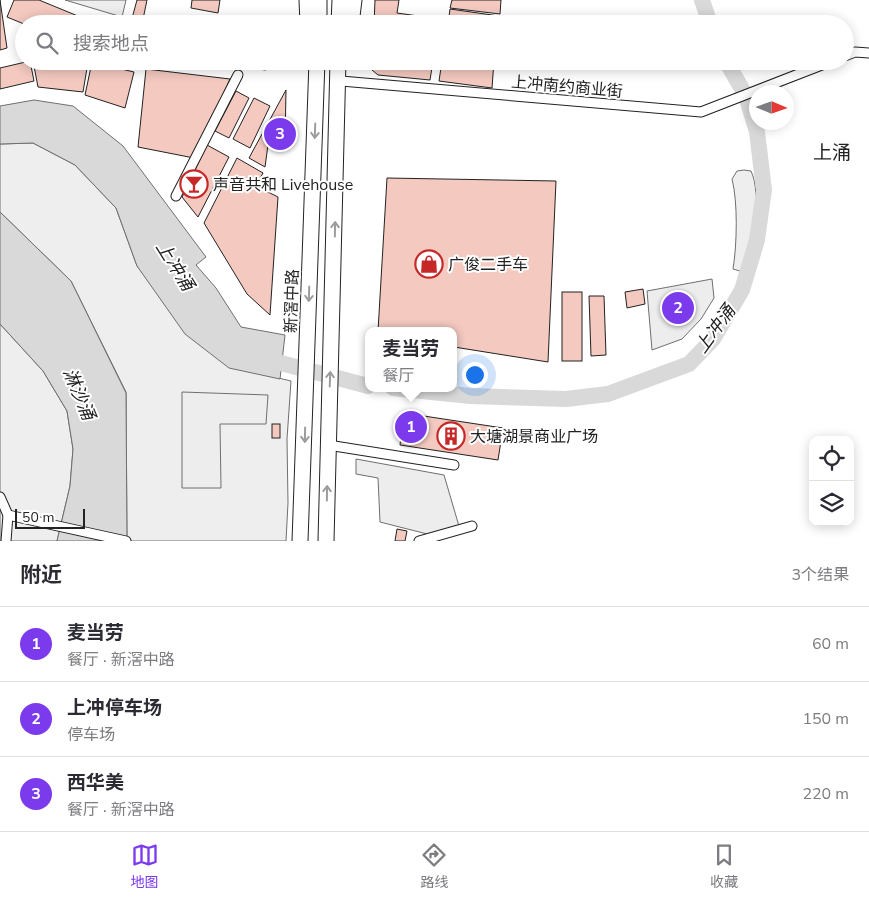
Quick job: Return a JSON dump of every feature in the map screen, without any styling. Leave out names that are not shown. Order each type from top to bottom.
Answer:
[{"type":"highway","points":[[306,0],[307,15]]},
{"type":"highway","points":[[312,0],[312,15]]},
{"type":"highway","points":[[318,15],[319,0]]},
{"type":"highway","points":[[339,15],[340,0]]},
{"type":"highway","points":[[352,15],[354,0]]},
{"type":"highway","name":"新滘中路","points":[[300,541],[315,70]]},
{"type":"highway","points":[[326,541],[338,70]]},
{"type":"highway","points":[[337,109],[344,70]]},
{"type":"street","points":[[854,53],[869,54]]},
{"type":"street","name":"上冲南约商业街","points":[[342,80],[701,112],[809,70]]},
{"type":"street","points":[[176,196],[238,75]]},
{"type":"street","points":[[328,445],[454,465]]},
{"type":"street","points":[[0,497],[8,515],[6,541]]},
{"type":"street","points":[[8,515],[126,541]]},
{"type":"street","points":[[419,541],[472,526]]},
{"type":"shaded area","points":[[65,0],[126,0],[122,15],[115,15]]},
{"type":"shaded area","points":[[33,143],[75,165],[116,208],[137,266],[153,286],[270,376],[291,381],[287,439],[288,503],[286,541],[127,541],[126,392],[71,281],[0,212],[0,144]]},
{"type":"shaded area","points":[[737,171],[751,171],[756,194],[756,207],[743,272],[733,269],[736,224],[732,179]]},
{"type":"shaded area","points":[[712,279],[714,298],[701,319],[682,339],[652,350],[647,291]]},
{"type":"shaded area","points":[[0,324],[43,371],[67,411],[73,449],[70,486],[57,541],[0,541]]},
{"type":"shaded area","points":[[182,392],[268,395],[266,424],[220,424],[221,488],[182,488]]},
{"type":"shaded area","points":[[356,459],[444,475],[461,533],[439,537],[380,522],[378,478],[356,474]]},
{"type":"water","points":[[34,100],[73,106],[123,146],[206,257],[196,265],[216,288],[241,327],[285,335],[280,379],[229,368],[185,334],[137,266],[116,208],[75,165],[33,143],[0,144],[0,106]]},
{"type":"water","name":"淋沙涌","points":[[0,212],[71,281],[126,393],[127,541],[57,541],[70,486],[73,449],[67,411],[43,371],[0,324]]},
{"type":"building","points":[[0,0],[7,48],[0,50]]},
{"type":"building","points":[[14,0],[39,0],[75,15],[15,15],[15,20],[7,17]]},
{"type":"building","points":[[137,0],[147,0],[144,15],[133,15]]},
{"type":"building","points":[[192,0],[220,0],[218,13],[191,8]]},
{"type":"building","points":[[375,0],[399,0],[397,13],[411,15],[374,15]]},
{"type":"building","points":[[452,0],[501,0],[500,14],[450,8]]},
{"type":"building","points":[[450,9],[492,15],[449,15]]},
{"type":"building","points":[[15,64],[15,70],[32,70],[34,81],[0,89],[0,68]]},
{"type":"building","points":[[35,70],[87,70],[83,92],[38,87]]},
{"type":"building","points":[[90,70],[126,70],[134,72],[125,108],[85,95]]},
{"type":"building","points":[[146,70],[230,79],[194,158],[138,147]]},
{"type":"building","points":[[372,70],[432,70],[430,80],[378,75]]},
{"type":"building","points":[[441,70],[493,70],[492,88],[439,81]]},
{"type":"building","points":[[286,90],[285,145],[268,145],[265,167],[249,158]]},
{"type":"building","points":[[236,91],[249,98],[229,138],[215,131]]},
{"type":"building","points":[[254,98],[270,106],[250,148],[233,139]]},
{"type":"building","points":[[207,145],[229,157],[198,217],[182,197]]},
{"type":"building","points":[[237,158],[263,173],[256,186],[278,197],[270,315],[247,294],[204,223]]},
{"type":"building","points":[[387,178],[556,181],[548,362],[457,347],[457,327],[378,327]]},
{"type":"building","points":[[643,289],[645,304],[627,308],[625,292]]},
{"type":"building","points":[[562,292],[582,292],[582,361],[562,361]]},
{"type":"building","points":[[589,296],[604,296],[606,355],[591,356]]},
{"type":"building","name":"大塘湖景商业广场","points":[[404,413],[503,428],[498,460],[400,445]]},
{"type":"building","points":[[272,424],[280,424],[280,438],[272,438]]},
{"type":"building","points":[[397,529],[407,531],[405,541],[395,541]]},
{"type":"waterway","name":"上冲涌","points":[[702,0],[707,15]]},
{"type":"waterway","name":"上冲涌","points":[[432,392],[470,396],[566,399],[608,394],[689,364],[713,339],[742,290],[757,240],[764,190],[757,132],[746,96],[731,70]]},
{"type":"waterway","name":"上冲涌","points":[[262,358],[365,385]]},
{"type":"place","name":"西华美","points":[[280,134]]},
{"type":"place","name":"声音共和 Livehouse","points":[[194,184]]},
{"type":"place","name":"广俊二手车","points":[[429,264]]},
{"type":"place","name":"上冲停车场","points":[[678,308]]},
{"type":"place","name":"麦当劳","points":[[411,427]]},
{"type":"place","name":"大塘湖景商业广场","points":[[451,436]]},
{"type":"district","name":"上涌","points":[[832,152]]}]
